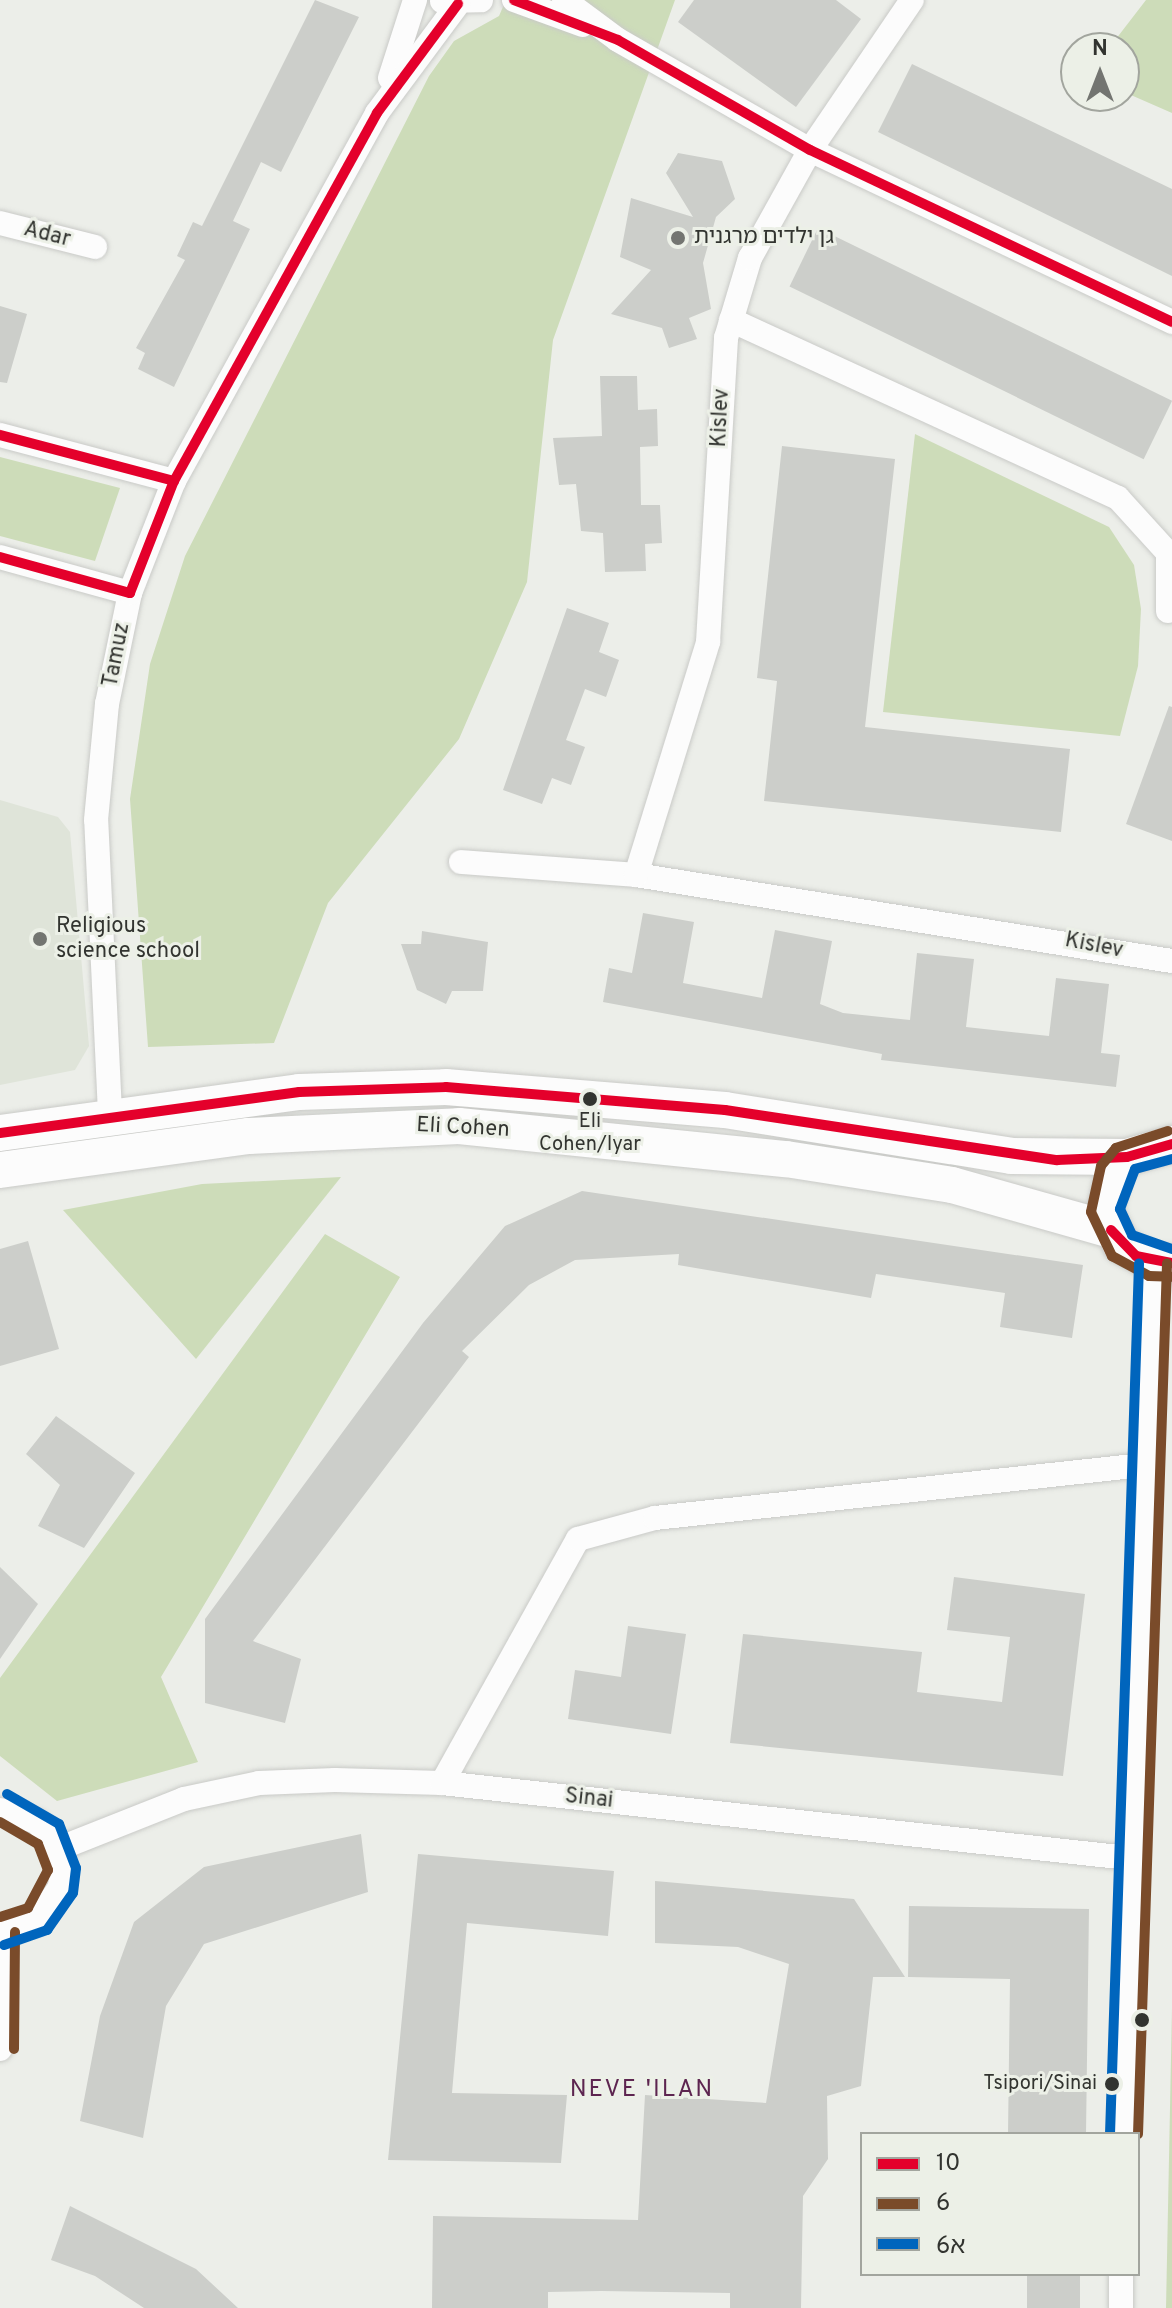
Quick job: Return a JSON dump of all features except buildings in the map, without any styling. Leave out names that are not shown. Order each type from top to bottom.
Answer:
[{"type":"street","name":"Tamuz","points":[[377,113],[415,0]]},
{"type":"street","points":[[514,0],[618,40]]},
{"type":"street","points":[[564,0],[618,40],[810,150],[1172,322]]},
{"type":"street","name":"Kislev","points":[[636,875],[708,642],[731,320],[750,258],[810,150],[912,0]]},
{"type":"street","name":"Tamuz","points":[[110,1113],[96,820],[107,704],[130,593],[174,481],[377,113],[459,1]]},
{"type":"street","name":"Adar","points":[[0,223],[95,247]]},
{"type":"street","points":[[731,320],[1118,498],[1168,553],[1168,611]]},
{"type":"street","points":[[0,435],[174,481]]},
{"type":"street","points":[[0,557],[130,593]]},
{"type":"street","name":"Kislev","points":[[461,862],[636,875],[1172,961]]},
{"type":"street","name":"Eli Cohen","points":[[0,1133],[110,1113],[299,1092],[575,1092],[1011,1156],[1127,1157],[1172,1144]]},
{"type":"street","name":"Eli Cohen","points":[[0,1170],[249,1136],[459,1126],[816,1163],[952,1185],[1111,1230]]},
{"type":"street","points":[[1124,2132],[1128,1858],[1146,1465],[1162,1263],[1121,1245],[1111,1230],[1106,1191],[1127,1157]]},
{"type":"street","points":[[442,1783],[556,1568],[590,1534],[655,1518],[1146,1465]]},
{"type":"street","name":"Sinai","points":[[58,1849],[184,1799],[259,1783],[442,1783],[1128,1858]]},
{"type":"street","points":[[0,2049],[0,1932],[37,1920],[51,1905],[61,1878],[58,1849],[37,1822],[2,1809]]},
{"type":"street","points":[[1121,2276],[1121,2308]]},
{"type":"shaded area","name":"Religious science school","points":[[0,800],[58,817],[70,832],[89,1046],[75,1070],[0,1085]]},
{"type":"green space","points":[[506,0],[675,0],[553,340],[527,582],[459,739],[328,903],[274,1043],[148,1047],[130,799],[150,664],[185,556],[429,76],[454,41],[499,16]]},
{"type":"green space","points":[[1146,0],[1172,0],[1172,113],[1140,99],[1140,32],[1121,32]]},
{"type":"green space","points":[[915,434],[1109,527],[1134,565],[1141,609],[1138,666],[1120,736],[883,712]]},
{"type":"green space","points":[[0,457],[120,488],[95,561],[0,536]]},
{"type":"green space","points":[[341,1177],[196,1359],[63,1210],[202,1184]]},
{"type":"green space","points":[[325,1234],[400,1277],[161,1677],[198,1762],[57,1801],[0,1756],[0,1678]]},
{"type":"green space","points":[[1172,2008],[1172,2308],[1166,2308]]},
{"type":"transit line","name":"10","points":[[514,0],[618,40],[810,150],[1172,322]]},
{"type":"transit line","name":"10","points":[[130,593],[174,481],[377,113],[458,4]]},
{"type":"transit line","name":"10","points":[[0,435],[174,481]]},
{"type":"transit line","name":"10","points":[[0,557],[130,593]]},
{"type":"transit line","name":"10","points":[[0,1133],[299,1092],[446,1087],[725,1110],[1057,1160],[1127,1157],[1172,1144]]},
{"type":"transit line","name":"6","points":[[1168,1131],[1116,1148],[1101,1166],[1091,1212],[1112,1256],[1149,1276],[1172,1277]]},
{"type":"transit line","name":"6א","points":[[1172,1159],[1135,1169],[1120,1209],[1132,1235],[1172,1249]]},
{"type":"transit line","name":"10","points":[[1111,1230],[1136,1256],[1172,1263]]},
{"type":"transit line","name":"6א","points":[[1110,2132],[1139,1263]]},
{"type":"transit line","name":"6","points":[[1138,2132],[1167,1263]]},
{"type":"transit line","name":"6א","points":[[4,1945],[47,1930],[73,1893],[76,1868],[59,1824],[7,1794]]},
{"type":"transit line","name":"6","points":[[0,1822],[38,1844],[48,1870],[28,1908],[0,1917]]},
{"type":"transit line","name":"6","points":[[14,2049],[15,1932]]},
{"type":"place","name":"גן ילדים מרגנית","points":[[678,238]]},
{"type":"place","name":"Religious science school","points":[[40,939]]},
{"type":"place","name":"Eli Cohen/Iyar","points":[[590,1099]]},
{"type":"place","name":"Tsipori/Sinai","points":[[1112,2084]]},
{"type":"district","name":"NEVE 'ILAN","points":[[642,2091]]}]
